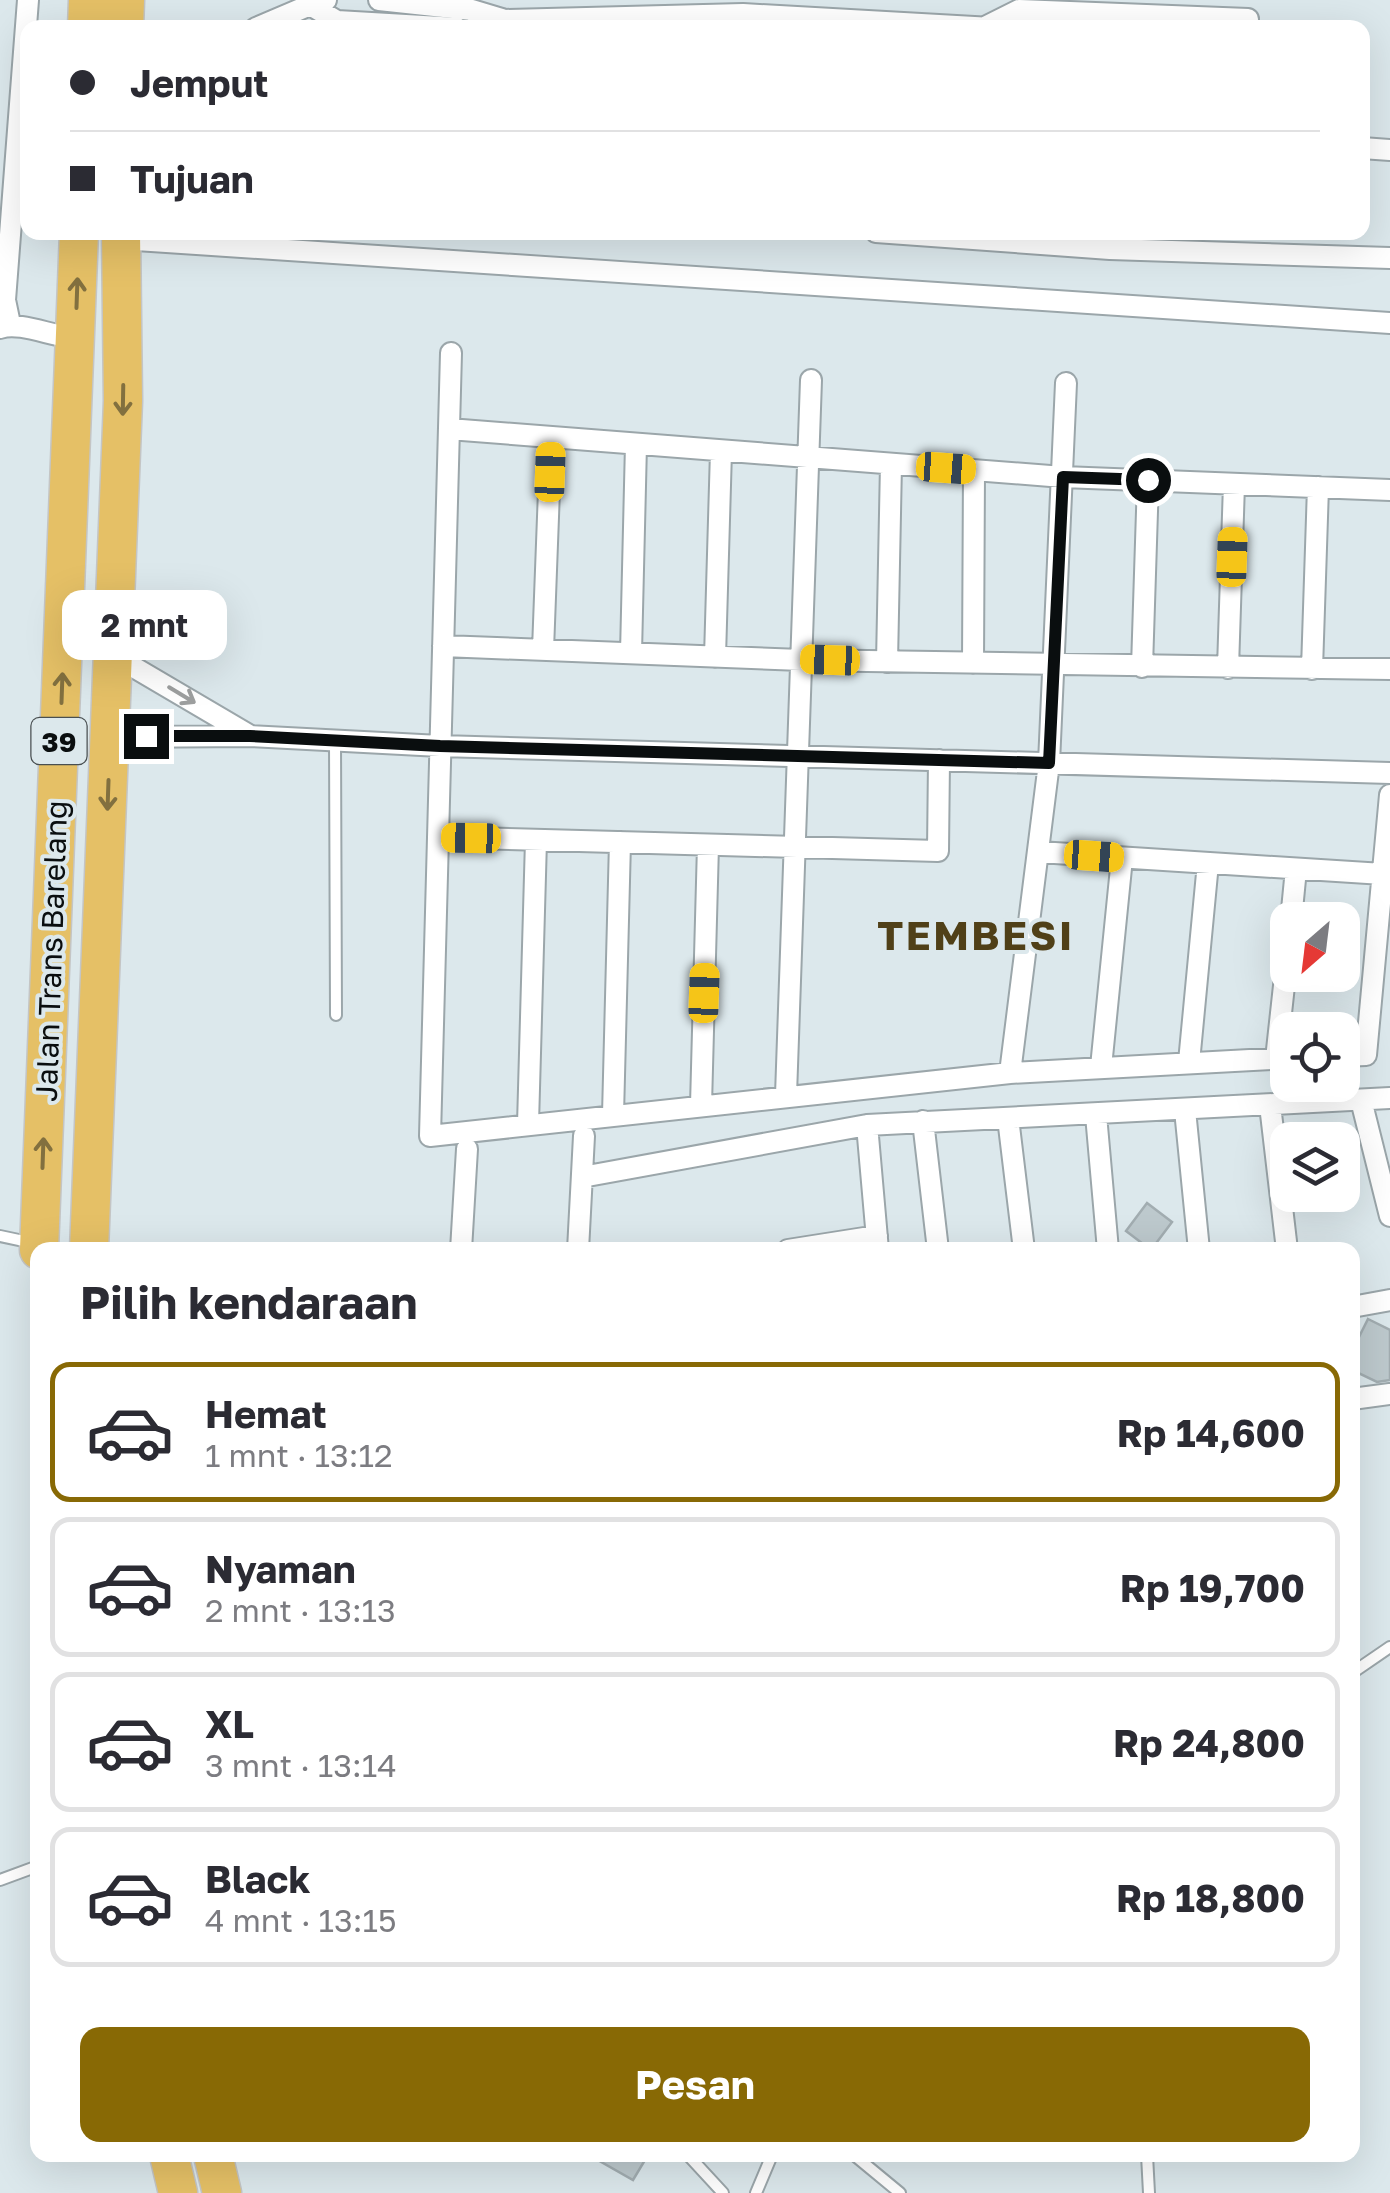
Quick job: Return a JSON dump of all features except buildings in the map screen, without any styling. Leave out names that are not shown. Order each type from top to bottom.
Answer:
[{"type":"highway","name":"Jalan Trans Barelang","points":[[39,1242],[79,240]]},
{"type":"highway","name":"Jalan Trans Barelang","points":[[89,1242],[123,401],[121,240]]},
{"type":"highway","points":[[171,2162],[178,2193]]},
{"type":"highway","points":[[215,2162],[222,2193]]},
{"type":"street","points":[[379,0],[504,20],[743,14],[866,20]]},
{"type":"street","points":[[276,20],[318,3],[337,16],[377,20]]},
{"type":"street","points":[[1019,12],[1249,15]]},
{"type":"street","points":[[20,95],[3,298],[5,326],[76,338]]},
{"type":"street","points":[[179,240],[1390,323]]},
{"type":"street","points":[[1061,240],[1390,258]]},
{"type":"street","points":[[451,353],[430,1136],[1010,1073],[1270,1059]]},
{"type":"street","points":[[786,1095],[810,380]]},
{"type":"street","points":[[1010,1073],[1049,763],[1066,383]]},
{"type":"street","points":[[449,429],[1063,477],[1390,490]]},
{"type":"street","points":[[543,650],[551,437]]},
{"type":"street","points":[[632,653],[636,444]]},
{"type":"street","points":[[715,657],[721,451]]},
{"type":"street","points":[[887,662],[890,464]]},
{"type":"street","points":[[973,664],[974,470]]},
{"type":"street","points":[[1142,667],[1148,480]]},
{"type":"street","points":[[1228,668],[1234,484]]},
{"type":"street","points":[[1312,669],[1318,487]]},
{"type":"street","points":[[443,646],[801,660],[1390,670]]},
{"type":"street","points":[[114,655],[250,736]]},
{"type":"street","points":[[110,737],[250,736],[440,746],[1390,773]]},
{"type":"street","points":[[438,837],[938,851],[938,760]]},
{"type":"street","points":[[1360,1055],[1366,1055],[1390,795]]},
{"type":"street","points":[[528,1124],[536,840]]},
{"type":"street","points":[[613,1115],[620,842]]},
{"type":"street","points":[[701,1105],[708,844]]},
{"type":"street","points":[[1039,852],[1383,874]]},
{"type":"street","points":[[1101,1066],[1122,858]]},
{"type":"street","points":[[1189,1062],[1208,864]]},
{"type":"street","points":[[1293,902],[1296,869]]},
{"type":"street","points":[[1390,1098],[1360,1100],[1390,1216]]},
{"type":"street","points":[[582,1177],[867,1125],[1324,1102]]},
{"type":"street","points":[[1270,1105],[1286,1242]]},
{"type":"street","points":[[1185,1110],[1198,1242]]},
{"type":"street","points":[[1096,1114],[1107,1242]]},
{"type":"street","points":[[1008,1118],[1023,1242]]},
{"type":"street","points":[[923,1121],[937,1242]]},
{"type":"street","points":[[867,1125],[878,1242]]},
{"type":"street","points":[[578,1242],[584,1136]]},
{"type":"street","points":[[461,1242],[467,1148]]},
{"type":"street","points":[[1360,1306],[1390,1300]]},
{"type":"street","points":[[1360,1399],[1390,1394]]},
{"type":"lane","points":[[335,740],[336,1015]]},
{"type":"lane","points":[[0,1236],[30,1244]]},
{"type":"lane","points":[[1360,1668],[1390,1647]]},
{"type":"lane","points":[[0,1880],[30,1869]]},
{"type":"lane","points":[[694,2162],[723,2193]]},
{"type":"lane","points":[[756,2193],[769,2162]]},
{"type":"lane","points":[[862,2162],[900,2193]]},
{"type":"lane","points":[[1147,2162],[1148,2193]]},
{"type":"district","name":"TEMBESI","points":[[976,935]]},
{"type":"route","points":[[146,736],[250,736],[440,746],[1049,763],[1063,477],[1148,480]]}]
